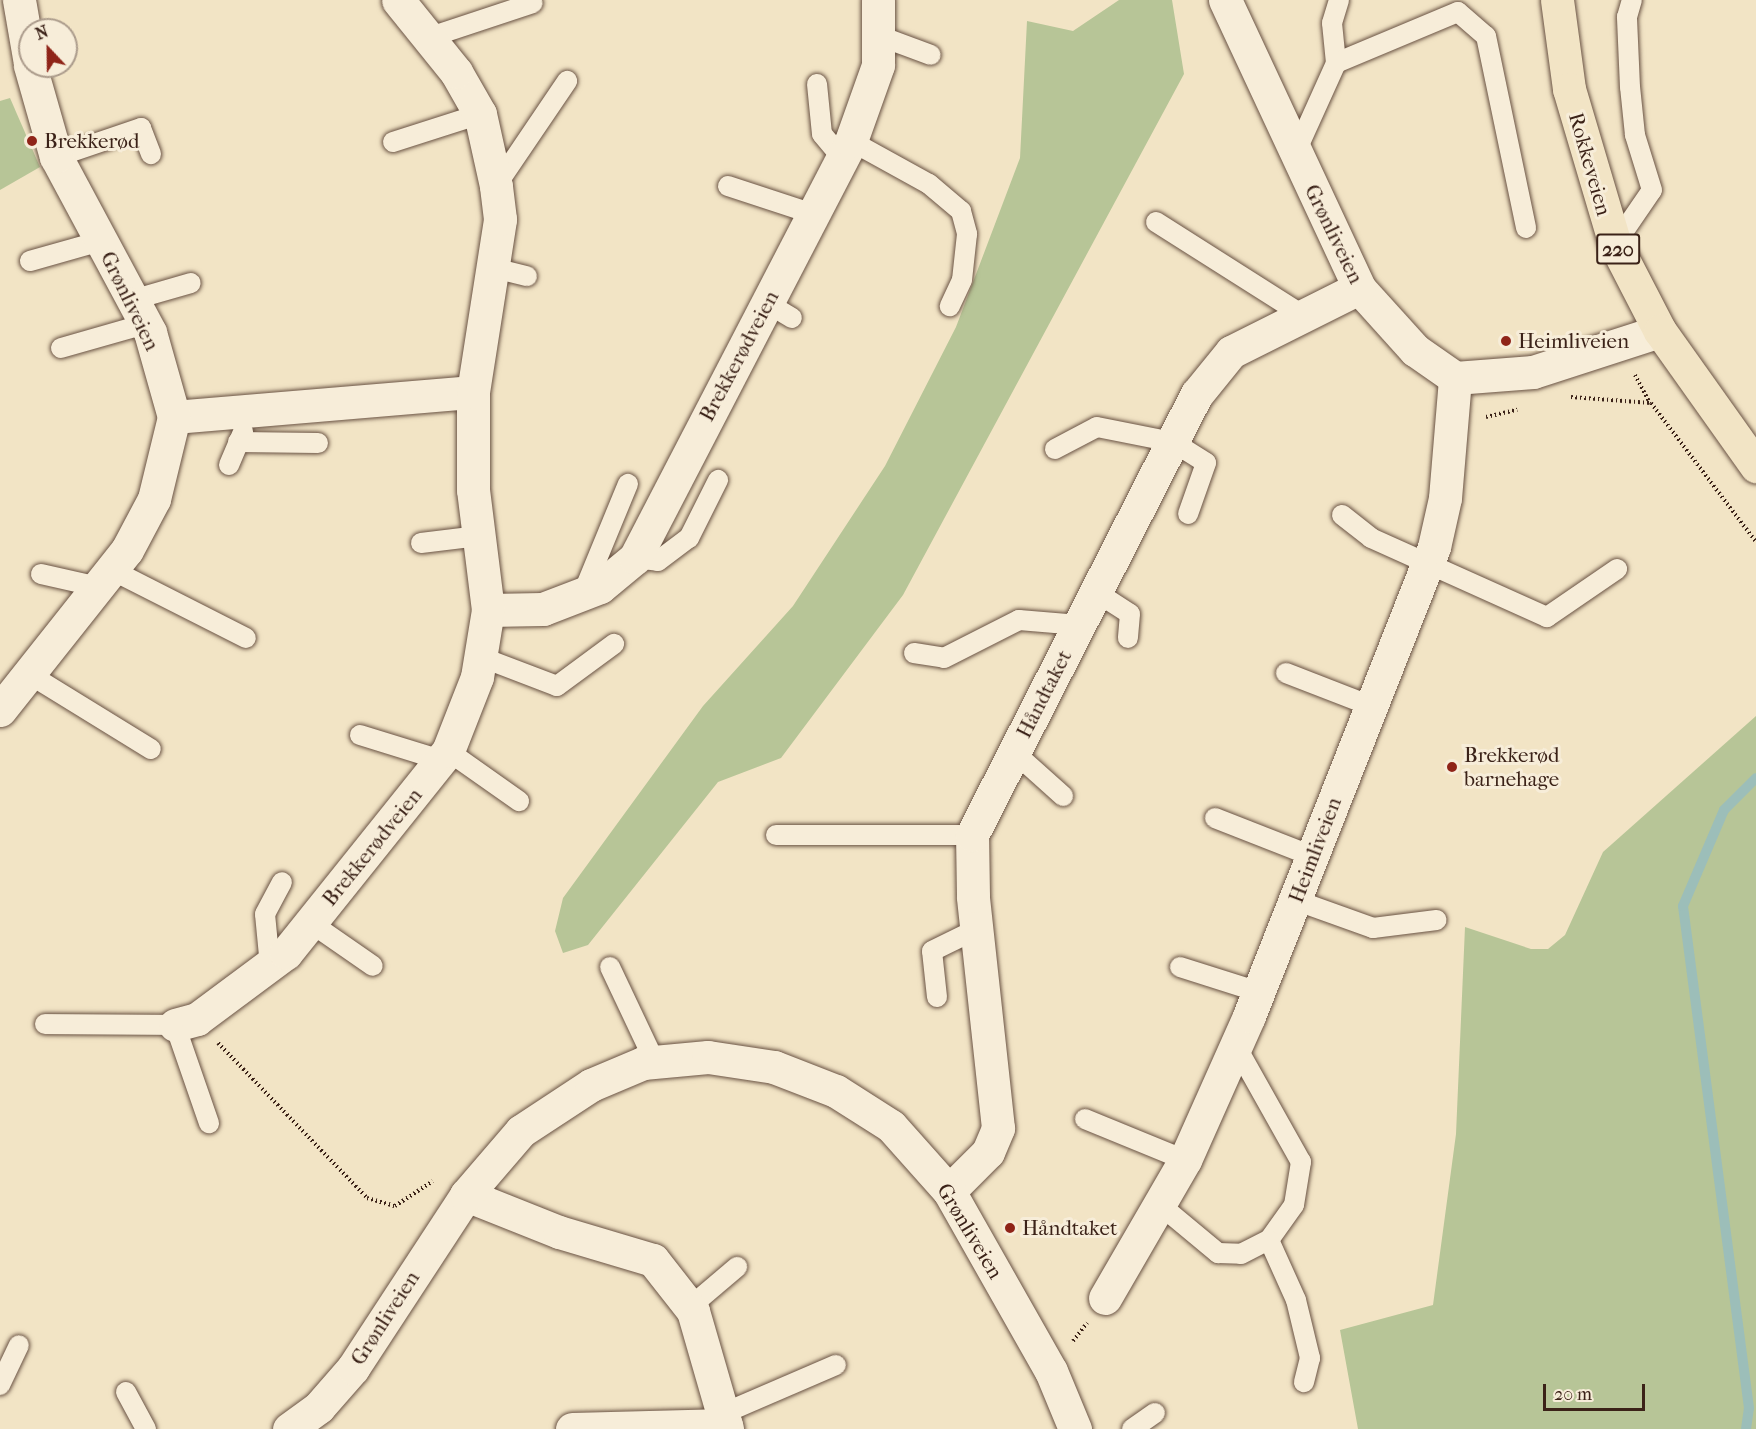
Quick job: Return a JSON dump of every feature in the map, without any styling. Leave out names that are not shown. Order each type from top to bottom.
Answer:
[{"type":"main road","name":"Rokkeveien","points":[[1557,0],[1569,88],[1615,244],[1660,331],[1756,466]]},
{"type":"street","name":"Grønliveien","points":[[20,0],[23,18]]},
{"type":"street","name":"Brekkerødveien","points":[[186,1022],[270,966],[311,923],[444,756],[481,657],[488,610],[479,536],[472,392],[494,268],[500,219],[496,186],[480,114],[430,38],[398,0]]},
{"type":"street","name":"Brekkerødveien","points":[[488,610],[543,609],[583,593],[635,558],[779,311],[813,214],[846,149],[878,65],[880,36],[878,0]]},
{"type":"street","name":"Grønliveien","points":[[1225,0],[1359,288],[1415,350],[1455,378]]},
{"type":"street","name":"Grønliveien","points":[[34,78],[56,157],[139,312],[174,417]]},
{"type":"street","name":"Håndtaket","points":[[972,835],[1197,394],[1231,352],[1301,314],[1359,288]]},
{"type":"street","points":[[1455,378],[1533,372],[1660,331]]},
{"type":"street","name":"Heimliveien","points":[[1105,1298],[1185,1160],[1236,1046],[1427,564],[1445,498],[1455,378]]},
{"type":"street","points":[[0,710],[105,578],[154,499],[174,417],[472,392]]},
{"type":"street","points":[[950,1191],[988,1152],[998,1128],[978,928],[972,835]]},
{"type":"street","name":"Grønliveien","points":[[289,1429],[320,1407],[353,1368],[466,1195],[521,1131],[591,1085],[656,1062],[708,1057],[774,1067],[836,1091],[891,1126],[950,1191],[1052,1371],[1075,1429]]},
{"type":"street","points":[[466,1195],[559,1232],[653,1260],[690,1307],[725,1423],[650,1428],[572,1429]]},
{"type":"lane","points":[[1295,154],[1336,63],[1332,23],[1339,0]]},
{"type":"lane","points":[[1615,244],[1652,190],[1632,106],[1627,17],[1632,0]]},
{"type":"lane","points":[[430,38],[533,3]]},
{"type":"lane","points":[[1336,63],[1458,12],[1486,36],[1526,228]]},
{"type":"lane","points":[[880,36],[931,55]]},
{"type":"lane","points":[[496,186],[567,81]]},
{"type":"lane","points":[[817,84],[822,134],[846,149],[929,184],[961,211],[967,234],[962,280],[950,306]]},
{"type":"lane","points":[[393,142],[480,114]]},
{"type":"lane","points":[[56,157],[141,128],[152,154]]},
{"type":"lane","points":[[728,186],[813,214]]},
{"type":"lane","points":[[1156,222],[1301,314]]},
{"type":"lane","points":[[30,261],[101,241]]},
{"type":"lane","points":[[494,268],[527,276]]},
{"type":"lane","points":[[61,348],[139,312],[191,283]]},
{"type":"lane","points":[[229,465],[250,412]]},
{"type":"lane","points":[[1055,449],[1097,427],[1173,442],[1206,463],[1188,514]]},
{"type":"lane","points":[[238,442],[318,442]]},
{"type":"lane","points":[[635,558],[658,561],[689,538],[718,480]]},
{"type":"lane","points":[[583,593],[628,484]]},
{"type":"lane","points":[[1342,515],[1371,538],[1547,617],[1617,569]]},
{"type":"lane","points":[[421,543],[479,536]]},
{"type":"lane","points":[[41,574],[105,578],[246,638]]},
{"type":"lane","points":[[1096,592],[1130,614],[1128,638]]},
{"type":"lane","points":[[914,653],[944,658],[1019,620],[1079,625]]},
{"type":"lane","points":[[481,657],[557,686],[614,644]]},
{"type":"lane","points":[[1286,673],[1371,706]]},
{"type":"lane","points":[[29,674],[151,749]]},
{"type":"lane","points":[[360,735],[444,756],[519,801]]},
{"type":"lane","points":[[1014,752],[1063,796]]},
{"type":"lane","points":[[1215,818],[1312,856]]},
{"type":"lane","points":[[776,835],[972,835]]},
{"type":"lane","points":[[270,966],[266,914],[282,882]]},
{"type":"lane","points":[[1295,900],[1373,928],[1436,920]]},
{"type":"lane","points":[[311,923],[372,966]]},
{"type":"lane","points":[[937,997],[932,951],[978,928]]},
{"type":"lane","points":[[1180,967],[1259,992]]},
{"type":"lane","points":[[610,968],[656,1062]]},
{"type":"lane","points":[[45,1024],[186,1022],[209,1123]]},
{"type":"lane","points":[[1159,1204],[1218,1253],[1241,1254],[1269,1240],[1294,1205],[1301,1162],[1236,1046]]},
{"type":"lane","points":[[1086,1119],[1185,1160]]},
{"type":"lane","points":[[1269,1240],[1303,1329],[1310,1358],[1304,1382]]},
{"type":"lane","points":[[690,1307],[737,1267]]},
{"type":"lane","points":[[0,1384],[19,1345]]},
{"type":"lane","points":[[725,1423],[836,1365]]},
{"type":"lane","points":[[126,1392],[146,1429]]},
{"type":"lane","points":[[1132,1429],[1155,1413]]},
{"type":"path","points":[[1561,399],[1651,403],[1756,542]]},
{"type":"path","points":[[1453,418],[1530,406]]},
{"type":"path","points":[[186,1022],[367,1198],[395,1206],[449,1171],[466,1195]]},
{"type":"path","points":[[1052,1371],[1105,1298]]},
{"type":"green space","points":[[1119,0],[1172,0],[1184,74],[903,595],[781,758],[718,782],[588,945],[563,953],[555,931],[563,898],[703,706],[793,606],[885,466],[956,327],[1020,158],[1027,21],[1073,31]]},
{"type":"green space","points":[[10,98],[40,167],[0,190],[0,101]]},
{"type":"green space","points":[[1756,716],[1756,1429],[1358,1429],[1340,1330],[1433,1305],[1456,1134],[1465,927],[1531,949],[1548,949],[1565,935],[1603,852]]},
{"type":"waterway","points":[[1746,1429],[1749,1408],[1683,906],[1724,810],[1756,778]]},
{"type":"place","name":"Brekkerød","points":[[32,141]]},
{"type":"place","name":"Heimliveien","points":[[1506,341]]},
{"type":"place","name":"Brekkerød barnehage","points":[[1452,767]]},
{"type":"place","name":"Håndtaket","points":[[1010,1228]]}]
